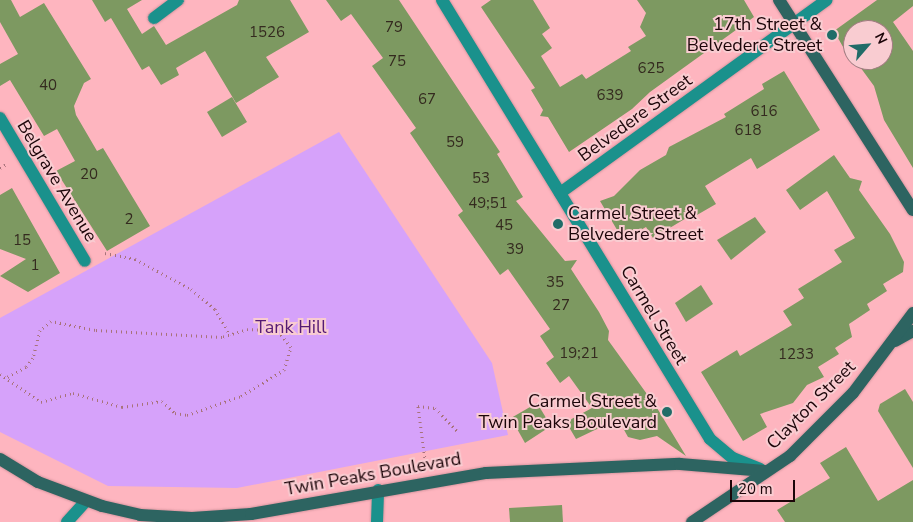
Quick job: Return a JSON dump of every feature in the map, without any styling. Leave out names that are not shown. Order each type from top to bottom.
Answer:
[{"type":"main road","points":[[779,0],[913,210]]},
{"type":"main road","name":"Clayton Street","points":[[692,522],[765,471],[790,456],[839,407],[913,313]]},
{"type":"main road","points":[[891,343],[913,331]]},
{"type":"main road","name":"Twin Peaks Boulevard","points":[[0,459],[38,482],[86,501],[140,515],[199,518],[251,514],[429,481],[486,473],[666,464],[765,471]]},
{"type":"street","points":[[154,18],[178,0]]},
{"type":"street","name":"Carmel Street","points":[[442,0],[710,439],[733,458],[765,471]]},
{"type":"street","name":"Belvedere Street","points":[[560,194],[827,0]]},
{"type":"street","name":"Belgrave Avenue","points":[[0,118],[84,261]]},
{"type":"street","points":[[377,522],[378,490]]},
{"type":"street","points":[[67,522],[86,501]]},
{"type":"path","points":[[0,168],[8,163]]},
{"type":"path","points":[[104,253],[136,259],[191,289],[215,309],[230,335]]},
{"type":"path","points":[[0,374],[41,402],[73,393],[122,407],[162,401],[175,413],[187,415],[241,396],[284,370],[291,347],[278,331],[248,329],[230,335],[95,330],[51,321],[40,330],[33,358],[7,377]]},
{"type":"path","points":[[429,481],[418,406],[439,411],[458,432]]},
{"type":"green space","name":"Tank Hill","points":[[339,132],[492,363],[508,435],[237,488],[108,486],[0,432],[0,318]]},
{"type":"building","points":[[0,0],[11,0],[20,17],[44,3],[91,79],[84,83],[74,106],[76,115],[97,151],[103,148],[150,226],[107,251],[56,171],[75,161],[57,129],[44,136],[10,80],[0,86],[0,64],[18,54],[0,22]]},
{"type":"building","points":[[92,0],[142,0],[127,9],[142,34],[154,26],[166,45],[237,5],[239,0],[290,0],[309,32],[266,57],[279,77],[236,103],[205,51],[176,68],[179,75],[161,85],[149,66],[142,70],[111,18],[105,22]]},
{"type":"building","points":[[326,0],[399,0],[500,152],[497,154],[523,197],[516,201],[565,261],[577,260],[571,269],[609,331],[608,340],[657,408],[686,456],[657,436],[640,440],[628,437],[618,419],[576,439],[566,422],[592,408],[569,376],[560,383],[546,363],[554,357],[540,336],[550,329],[508,269],[500,275],[458,215],[463,211],[410,133],[416,128],[372,66],[383,58],[351,14],[341,21]]},
{"type":"building","points":[[491,0],[533,0],[550,28],[542,34],[552,48],[541,56],[560,87],[582,74],[586,79],[631,51],[628,47],[646,36],[640,27],[646,13],[637,0],[744,0],[754,17],[650,92],[632,109],[569,152],[548,117],[540,116],[543,110],[531,90],[535,88],[481,7]]},
{"type":"building","points":[[877,0],[913,0],[913,6],[893,22],[893,20],[849,20]]},
{"type":"building","points":[[893,22],[913,51],[913,168],[884,120],[874,86],[862,70],[893,70]]},
{"type":"building","points":[[843,25],[843,47],[834,31]]},
{"type":"building","points":[[784,71],[820,130],[757,169],[751,158],[705,186],[716,204],[690,219],[688,217],[653,238],[646,227],[623,240],[600,201],[614,196],[640,170],[666,155],[669,147],[726,117],[724,114],[764,89],[762,84]]},
{"type":"building","points":[[232,97],[247,122],[222,137],[207,112]]},
{"type":"building","points":[[834,155],[850,178],[862,181],[859,190],[890,234],[904,262],[903,272],[883,284],[887,291],[867,304],[870,310],[849,324],[852,337],[835,348],[839,354],[818,367],[824,377],[807,385],[793,403],[760,414],[767,427],[743,441],[701,372],[737,350],[740,356],[792,325],[783,311],[804,298],[798,289],[842,262],[834,250],[855,238],[827,191],[800,210],[786,190]]},
{"type":"building","points":[[12,188],[60,273],[28,292],[0,276],[26,259],[0,249],[0,195]]},
{"type":"building","points":[[755,217],[766,232],[731,260],[717,240]]},
{"type":"building","points":[[701,285],[713,304],[686,322],[675,303]]},
{"type":"building","points":[[905,389],[913,402],[913,468],[878,411],[880,404]]},
{"type":"building","points":[[537,403],[551,426],[525,443],[511,418]]},
{"type":"building","points":[[846,447],[878,501],[913,480],[913,522],[785,522],[777,510],[830,478],[820,463]]},
{"type":"building","points":[[562,505],[563,522],[510,522],[509,508]]},
{"type":"place","name":"17th Street & Belvedere Street","points":[[832,35]]},
{"type":"place","name":"Carmel Street & Belvedere Street","points":[[558,224]]},
{"type":"place","name":"Carmel Street & Twin Peaks Boulevard","points":[[667,412]]}]
